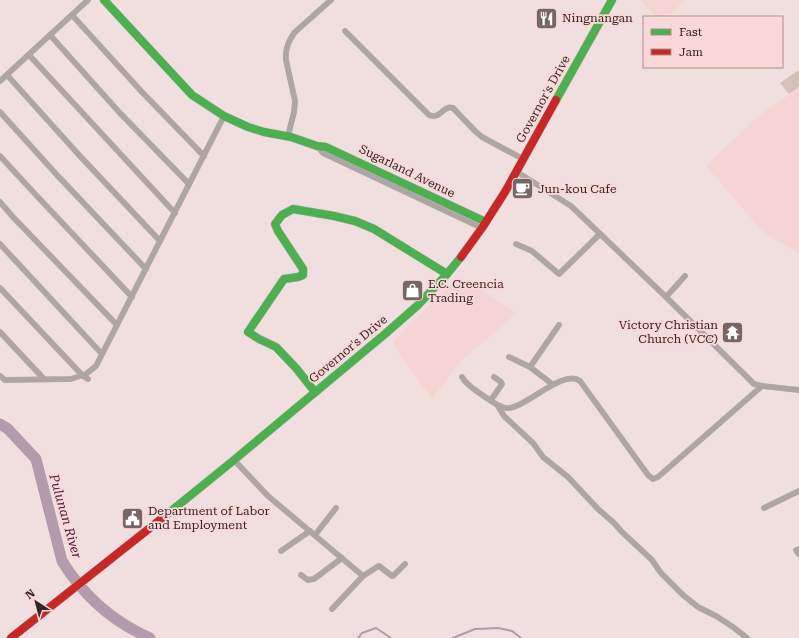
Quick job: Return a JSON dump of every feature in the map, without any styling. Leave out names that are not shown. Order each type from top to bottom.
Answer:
[{"type":"main road","name":"Sugarland Avenue","points":[[104,0],[192,95],[224,116],[255,130],[288,136],[317,146],[326,147],[347,156],[484,225]]},
{"type":"main road","name":"Governor's Drive","points":[[11,638],[234,460],[418,305],[447,274],[484,225],[524,159],[612,0]]},
{"type":"main road","points":[[315,392],[296,368],[276,347],[248,332],[284,279],[289,277],[299,278],[303,275],[303,269],[278,231],[275,224],[278,218],[286,211],[293,209],[357,221],[374,229],[447,274]]},
{"type":"street","points":[[0,82],[88,0]]},
{"type":"street","points":[[288,136],[295,101],[286,60],[288,44],[290,38],[295,32],[331,0]]},
{"type":"street","points":[[72,15],[141,91],[204,156]]},
{"type":"street","points":[[345,31],[429,115],[433,117],[447,108],[453,108],[475,132],[524,159]]},
{"type":"street","points":[[50,35],[119,112],[189,184]]},
{"type":"street","points":[[29,55],[175,213]]},
{"type":"street","points":[[7,75],[79,155],[160,241]]},
{"type":"street","points":[[0,112],[146,269]]},
{"type":"street","points":[[0,376],[4,380],[71,379],[86,377],[96,366],[224,116]]},
{"type":"street","points":[[0,156],[132,296]]},
{"type":"street","points":[[516,172],[572,206],[754,384],[799,390]]},
{"type":"street","points":[[0,202],[117,325]]},
{"type":"street","points":[[516,244],[532,251],[559,274],[600,234]]},
{"type":"street","points":[[0,244],[102,354]]},
{"type":"street","points":[[666,297],[685,276]]},
{"type":"street","points":[[0,288],[86,377]]},
{"type":"street","points":[[530,367],[559,325]]},
{"type":"street","points":[[0,332],[44,379]]},
{"type":"street","points":[[509,357],[530,367],[552,384]]},
{"type":"street","points":[[462,377],[471,387],[501,407],[507,408],[519,405],[552,384],[567,379],[577,379],[580,381],[648,475],[653,479],[658,477],[762,386]]},
{"type":"street","points":[[491,400],[502,384],[494,377]]},
{"type":"street","points":[[498,405],[504,416],[533,443],[543,458],[568,477],[598,509],[652,560],[661,573],[683,595],[698,607],[722,620],[748,638]]},
{"type":"street","points":[[234,460],[268,496],[363,576]]},
{"type":"street","points":[[764,508],[799,491]]},
{"type":"street","points":[[315,535],[336,508]]},
{"type":"street","points":[[281,551],[310,531]]},
{"type":"street","points":[[799,548],[796,550],[799,554]]},
{"type":"street","points":[[301,575],[308,580],[314,579],[342,558]]},
{"type":"street","points":[[332,609],[363,576],[377,567],[379,566],[393,576],[405,564]]},
{"type":"shaded area","points":[[640,0],[685,0],[669,16],[655,16]]},
{"type":"shaded area","points":[[799,70],[799,87],[789,94],[780,83]]},
{"type":"shaded area","points":[[799,88],[799,254],[763,232],[706,166],[757,117]]},
{"type":"shaded area","points":[[459,276],[517,313],[460,362],[432,399],[400,355],[393,341]]},
{"type":"waterway","name":"Pulunan River","points":[[0,424],[8,429],[36,459],[62,561],[70,573],[89,596],[111,616],[150,638]]},
{"type":"waterway","points":[[358,638],[362,633],[376,628],[391,638]]},
{"type":"waterway","points":[[453,638],[475,629],[498,628],[512,631],[521,638]]},
{"type":"traffic: fast","points":[[104,0],[192,95],[224,116],[248,127],[264,132],[291,137],[317,146],[326,147],[486,222]]},
{"type":"traffic: fast","points":[[556,100],[612,0]]},
{"type":"traffic: fast","points":[[315,392],[296,368],[276,347],[248,332],[284,279],[303,275],[303,269],[275,224],[282,215],[293,209],[355,221],[374,229],[447,274]]},
{"type":"traffic: fast","points":[[165,516],[385,334],[418,305],[461,257]]},
{"type":"traffic: jam","points":[[461,257],[505,192],[556,100]]},
{"type":"traffic: jam","points":[[11,638],[165,516]]},
{"type":"place","name":"Ningnangan","points":[[547,18]]},
{"type":"place","name":"Jun-kou Cafe","points":[[522,189]]},
{"type":"place","name":"E.C. Creencia Trading","points":[[413,291]]},
{"type":"place","name":"Victory Christian Church (VCC)","points":[[733,332]]},
{"type":"place","name":"Department of Labor and Employment","points":[[133,518]]}]
